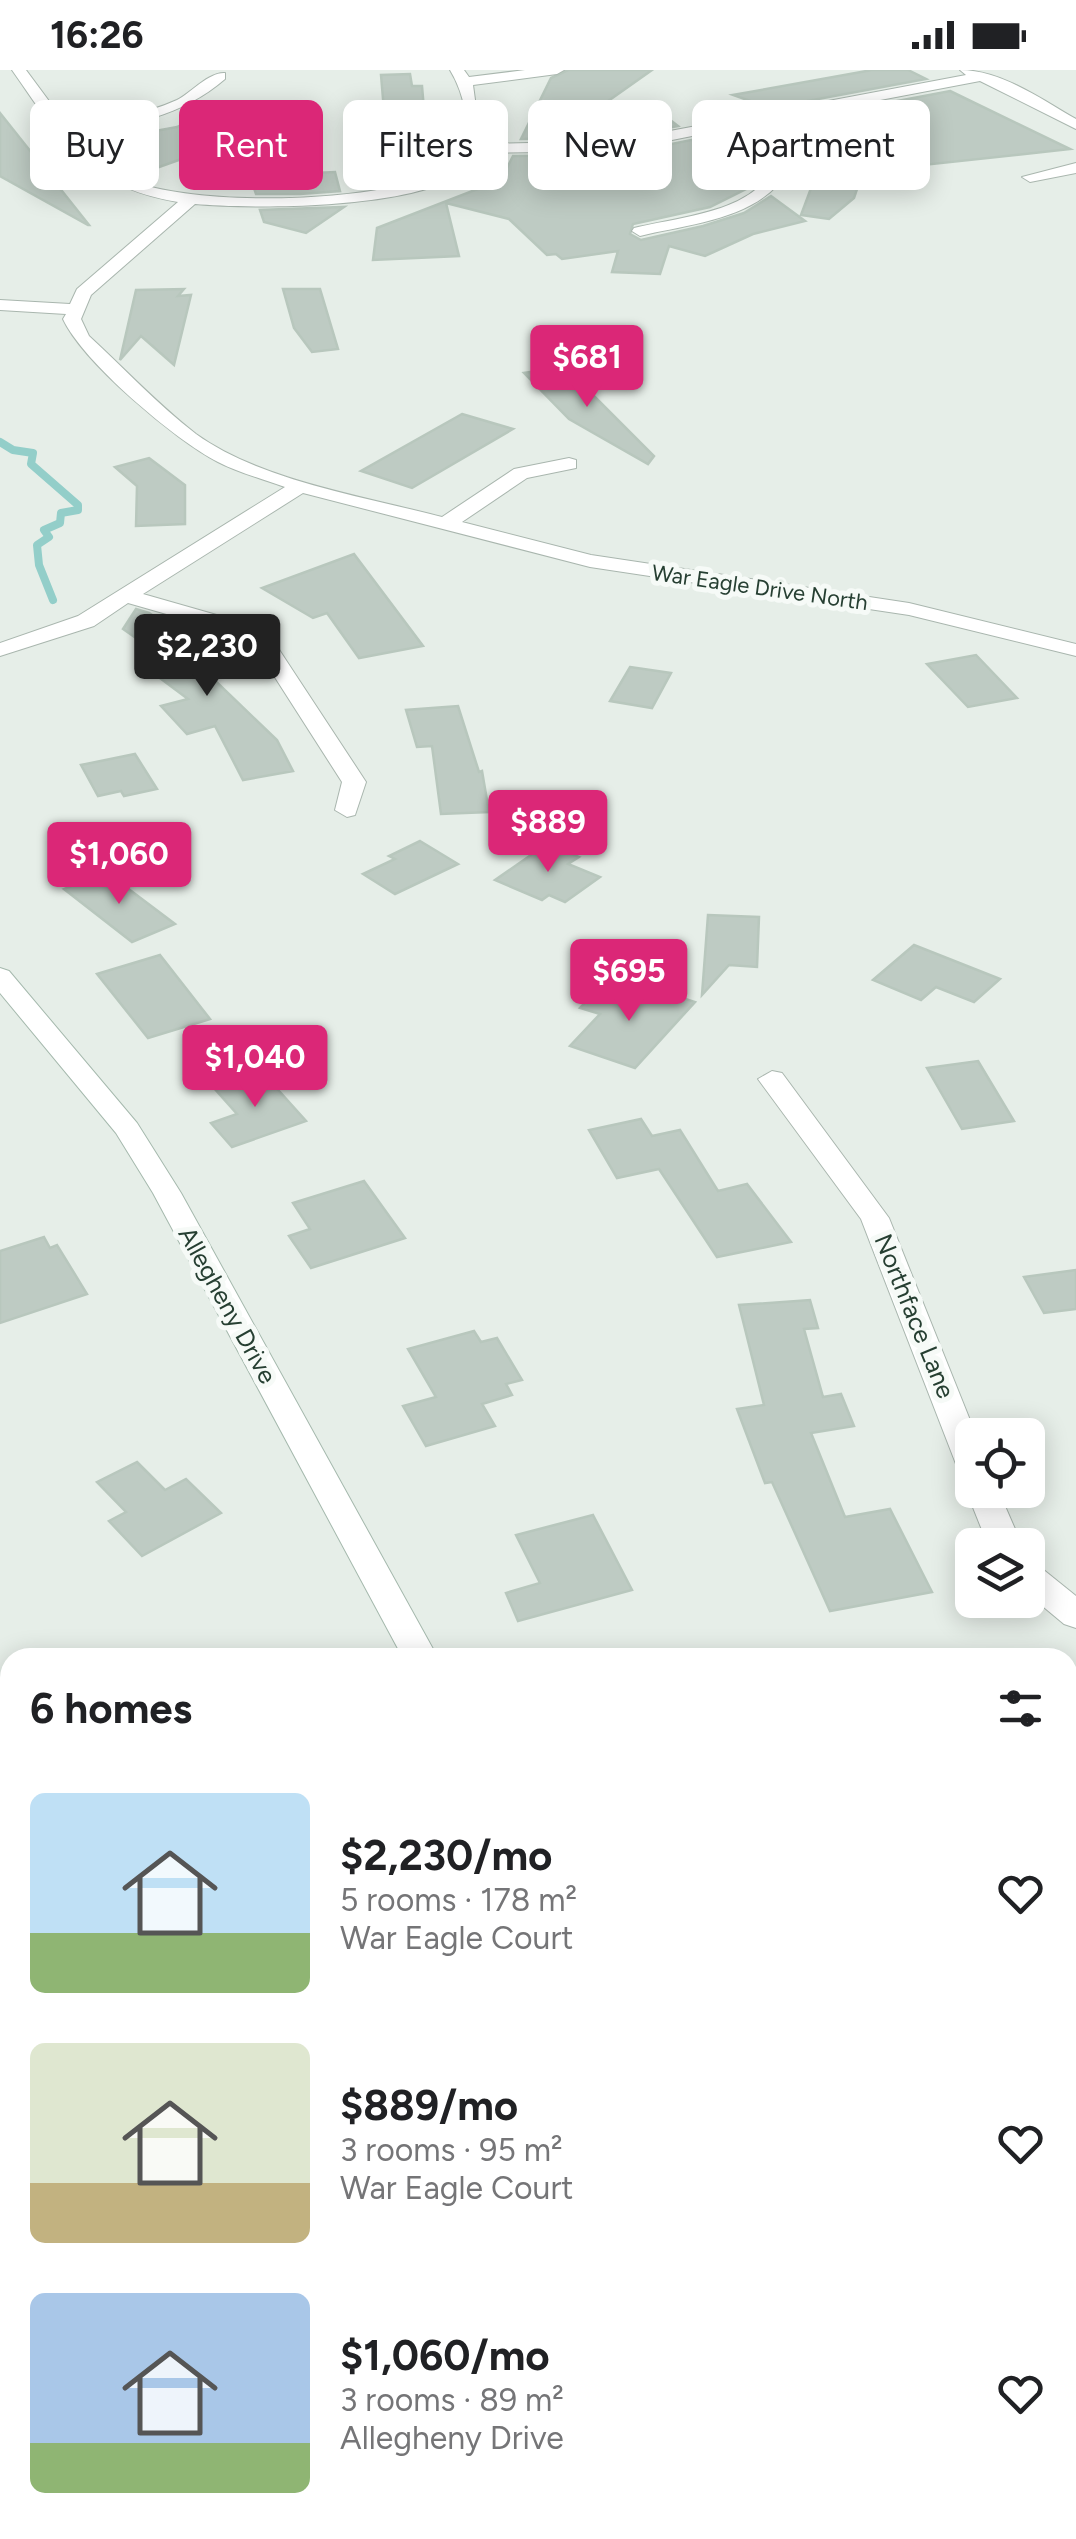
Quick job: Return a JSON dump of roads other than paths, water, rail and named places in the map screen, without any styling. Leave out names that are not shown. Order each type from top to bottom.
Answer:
[{"type":"street","points":[[18,70],[42,100]]},
{"type":"street","points":[[470,100],[462,76],[557,70]]},
{"type":"street","points":[[844,100],[974,73],[1076,125]]},
{"type":"street","points":[[159,112],[208,88],[220,76]]},
{"type":"street","points":[[508,148],[618,146],[692,131]]},
{"type":"street","points":[[1030,177],[1076,168]]},
{"type":"street","points":[[142,190],[191,199],[273,201],[409,190]]},
{"type":"street","points":[[640,232],[742,204],[766,190]]},
{"type":"street","points":[[0,305],[74,309],[83,293],[191,199]]},
{"type":"street","name":"War Eagle Drive North","points":[[74,309],[74,328],[82,338],[190,438],[228,460],[300,486],[590,561],[909,609],[1076,650]]},
{"type":"street","points":[[445,524],[521,473],[569,464]]},
{"type":"street","points":[[0,650],[86,621],[300,486]]},
{"type":"street","points":[[128,598],[226,624],[248,634],[268,650],[354,782],[348,810]]},
{"type":"street","name":"Allegheny Drive","points":[[0,976],[138,1145],[415,1648]]},
{"type":"street","name":"Northface Lane","points":[[772,1079],[875,1218],[955,1421]]},
{"type":"street","points":[[1045,1590],[1076,1615]]},
{"type":"waterway","points":[[0,442],[13,450],[33,453],[31,464],[78,505],[78,510],[61,513],[60,523],[44,530],[49,537],[37,545],[39,565],[53,600]]}]
